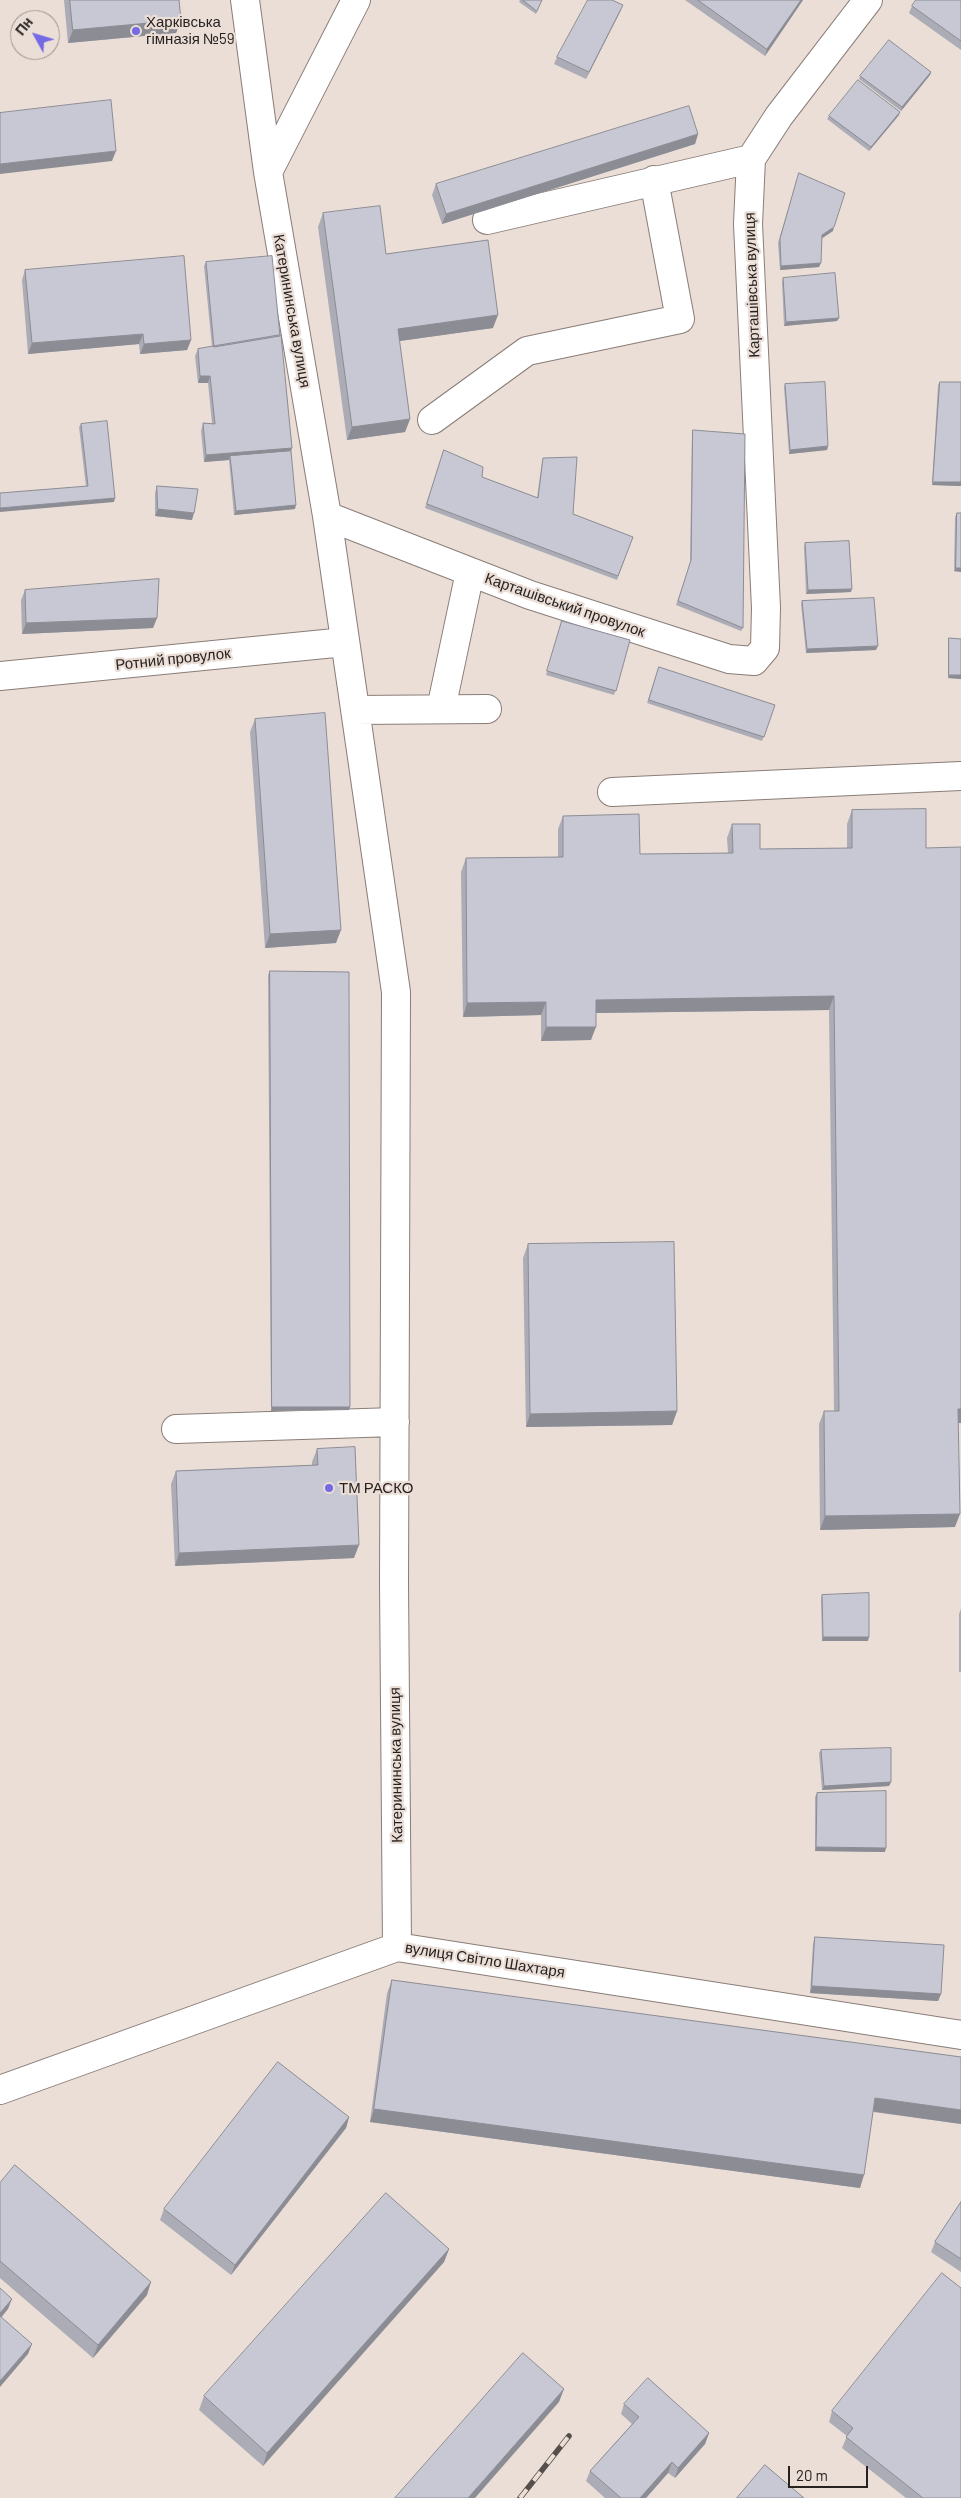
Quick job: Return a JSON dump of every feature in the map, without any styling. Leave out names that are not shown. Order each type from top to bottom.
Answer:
[{"type":"street","name":"Катерининська вулиця","points":[[245,0],[268,172],[327,516],[396,992],[394,1583],[398,1947]]},
{"type":"street","points":[[268,172],[356,0]]},
{"type":"street","points":[[487,220],[751,159],[779,116],[868,0]]},
{"type":"street","name":"Карташівська вулиця","points":[[751,159],[748,224],[766,608]]},
{"type":"street","points":[[432,420],[527,351],[680,319],[654,180]]},
{"type":"street","name":"Карташівський провулок","points":[[327,516],[530,595],[729,659],[754,661],[765,648],[766,608]]},
{"type":"street","points":[[441,709],[470,572]]},
{"type":"street","name":"Ротний провулок","points":[[0,676],[345,642]]},
{"type":"street","points":[[355,710],[487,709]]},
{"type":"street","points":[[612,792],[961,776]]},
{"type":"street","points":[[176,1429],[394,1422]]},
{"type":"street","name":"вулиця Світло Шахтаря","points":[[0,2090],[398,1947],[961,2035]]},
{"type":"building","points":[[70,0],[179,0],[181,20],[73,30]]},
{"type":"building","points":[[523,0],[542,0],[537,11]]},
{"type":"building","points":[[588,0],[612,0],[623,5],[589,72],[557,57]]},
{"type":"building","points":[[698,0],[801,0],[767,49]]},
{"type":"building","points":[[916,0],[961,0],[961,41],[912,6]]},
{"type":"building","points":[[889,40],[931,72],[902,107],[860,76]]},
{"type":"building","points":[[858,80],[900,112],[871,147],[829,116]]},
{"type":"building","points":[[111,100],[116,151],[0,164],[0,113]]},
{"type":"building","points":[[689,106],[698,134],[446,214],[436,184]]},
{"type":"building","points":[[799,173],[845,193],[834,227],[822,235],[821,263],[781,266],[780,239]]},
{"type":"building","points":[[380,206],[386,254],[488,240],[498,315],[398,329],[410,419],[352,427],[323,213]]},
{"type":"building","points":[[184,256],[191,340],[144,344],[143,334],[32,343],[25,270]]},
{"type":"building","points":[[272,256],[280,336],[214,347],[206,262]]},
{"type":"building","points":[[835,273],[839,318],[786,322],[783,278]]},
{"type":"building","points":[[281,335],[292,448],[206,455],[203,423],[215,424],[210,376],[200,376],[198,349]]},
{"type":"building","points":[[825,382],[828,446],[790,450],[785,384]]},
{"type":"building","points":[[940,382],[961,382],[961,482],[933,482]]},
{"type":"building","points":[[107,421],[115,498],[0,508],[0,493],[88,486],[81,424]]},
{"type":"building","points":[[693,430],[745,434],[743,628],[678,601],[691,560]]},
{"type":"building","points":[[444,450],[483,467],[482,477],[538,498],[543,458],[577,457],[573,514],[633,537],[618,576],[427,504]]},
{"type":"building","points":[[291,451],[296,505],[236,511],[230,456]]},
{"type":"building","points":[[157,486],[198,489],[194,513],[158,509]]},
{"type":"building","points":[[957,513],[961,513],[961,568],[956,568]]},
{"type":"building","points":[[849,541],[852,589],[808,590],[805,543]]},
{"type":"building","points":[[159,579],[157,618],[26,623],[25,590]]},
{"type":"building","points":[[874,598],[878,646],[807,649],[802,601]]},
{"type":"building","points":[[562,621],[630,640],[616,691],[547,671]]},
{"type":"building","points":[[949,638],[961,639],[961,675],[949,675]]},
{"type":"building","points":[[659,667],[775,705],[764,737],[649,700]]},
{"type":"building","points":[[325,713],[341,930],[270,934],[255,719]]},
{"type":"building","points":[[926,809],[926,848],[961,847],[961,1409],[958,1409],[960,1514],[825,1516],[824,1411],[839,1411],[834,996],[596,1000],[596,1027],[546,1027],[546,1002],[467,1003],[466,858],[563,857],[563,816],[639,814],[640,854],[733,853],[732,824],[760,824],[760,849],[852,848],[852,810]]},
{"type":"building","points":[[270,971],[349,972],[350,1407],[272,1407]]},
{"type":"building","points":[[674,1242],[677,1411],[530,1414],[528,1244]]},
{"type":"building","points":[[355,1447],[359,1545],[179,1553],[176,1471],[318,1465],[317,1449]]},
{"type":"building","points":[[869,1593],[869,1637],[823,1637],[822,1595]]},
{"type":"building","points":[[891,1748],[891,1782],[824,1786],[821,1750]]},
{"type":"building","points":[[886,1791],[886,1848],[816,1847],[817,1793]]},
{"type":"building","points":[[815,1937],[944,1945],[941,1994],[812,1986]]},
{"type":"building","points":[[392,1980],[961,2057],[961,2110],[875,2098],[864,2175],[374,2109]]},
{"type":"building","points":[[278,2062],[349,2117],[235,2265],[164,2209]]},
{"type":"building","points":[[15,2165],[151,2282],[98,2345],[0,2261],[0,2183]]},
{"type":"building","points":[[386,2193],[449,2249],[267,2453],[204,2396]]},
{"type":"building","points":[[961,2202],[961,2259],[935,2242]]},
{"type":"building","points":[[942,2273],[961,2288],[961,2498],[923,2498],[846,2437],[853,2428],[832,2411]]},
{"type":"building","points":[[0,2288],[12,2299],[0,2313]]},
{"type":"building","points":[[0,2316],[32,2344],[0,2381]]},
{"type":"building","points":[[523,2353],[564,2389],[468,2498],[395,2498]]},
{"type":"building","points":[[648,2378],[709,2433],[678,2468],[672,2462],[640,2498],[621,2498],[590,2471],[639,2417],[624,2404]]},
{"type":"building","points":[[765,2465],[804,2498],[737,2498]]},
{"type":"railway","points":[[520,2498],[569,2436]]},
{"type":"place","name":"Харківська гімназія №59","points":[[136,31]]},
{"type":"place","name":"ТМ РАСКО","points":[[329,1488]]}]
